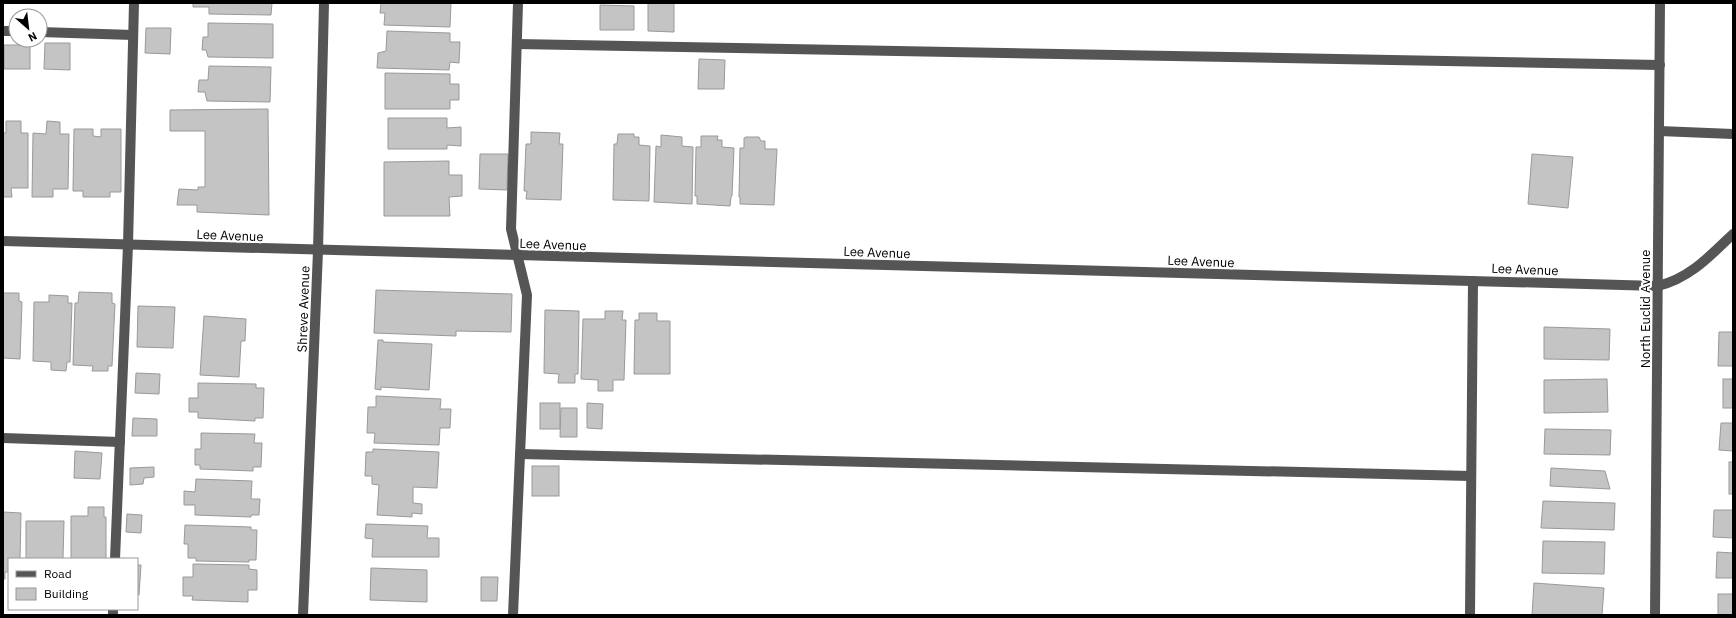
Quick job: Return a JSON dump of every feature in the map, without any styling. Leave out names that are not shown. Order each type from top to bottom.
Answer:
[{"type":"street","points":[[115,558],[128,245],[134,3]]},
{"type":"street","name":"Shreve Avenue","points":[[303,615],[318,250],[324,3]]},
{"type":"street","points":[[513,615],[527,295],[511,229],[518,3]]},
{"type":"street","name":"North Euclid Avenue","points":[[1655,615],[1660,3]]},
{"type":"street","points":[[48,32],[133,35]]},
{"type":"street","points":[[517,44],[1660,65]]},
{"type":"street","points":[[1659,131],[1733,134]]},
{"type":"street","name":"Lee Avenue","points":[[3,241],[1658,286],[1672,282],[1700,266],[1733,234]]},
{"type":"street","points":[[1470,615],[1474,281]]},
{"type":"street","points":[[3,438],[120,442]]},
{"type":"street","points":[[520,454],[1471,476]]},
{"type":"building","points":[[193,3],[272,3],[271,15],[209,14],[209,7],[193,7]]},
{"type":"building","points":[[381,3],[451,3],[450,27],[384,25],[385,13],[380,13]]},
{"type":"building","points":[[648,3],[674,3],[674,32],[648,31]]},
{"type":"building","points":[[600,5],[634,6],[634,30],[600,30]]},
{"type":"building","points":[[208,23],[273,24],[273,58],[208,57],[206,50],[202,50],[203,37],[208,37]]},
{"type":"building","points":[[146,28],[171,28],[170,54],[145,53]]},
{"type":"building","points":[[387,31],[450,33],[450,42],[460,42],[459,63],[450,62],[449,70],[377,68],[378,53],[386,51]]},
{"type":"building","points":[[48,43],[70,43],[70,70],[44,69],[45,48],[48,48]]},
{"type":"building","points":[[4,45],[8,45],[8,48],[30,48],[30,69],[4,69]]},
{"type":"building","points":[[699,59],[725,60],[724,89],[698,89]]},
{"type":"building","points":[[209,66],[271,67],[270,102],[207,101],[205,92],[198,92],[199,80],[208,80]]},
{"type":"building","points":[[385,73],[450,74],[450,84],[459,84],[459,100],[450,100],[450,109],[385,109]]},
{"type":"building","points":[[268,109],[269,215],[197,212],[197,205],[177,205],[179,189],[198,190],[198,187],[205,187],[205,131],[170,131],[170,110]]},
{"type":"building","points":[[388,118],[447,118],[447,128],[461,127],[461,146],[447,145],[447,149],[388,149]]},
{"type":"building","points":[[6,121],[21,121],[21,133],[28,133],[28,188],[11,188],[12,197],[3,197],[3,133],[6,133]]},
{"type":"building","points":[[47,121],[60,122],[60,134],[69,134],[68,189],[53,189],[53,197],[32,197],[33,133],[46,134]]},
{"type":"building","points":[[74,129],[93,129],[93,136],[101,137],[101,129],[121,129],[121,192],[110,192],[110,197],[83,197],[83,191],[73,191]]},
{"type":"building","points":[[531,132],[560,133],[559,144],[563,144],[561,200],[526,199],[527,191],[524,191],[526,144],[531,144]]},
{"type":"building","points":[[618,134],[634,134],[634,137],[639,137],[639,145],[650,146],[649,201],[613,200],[614,144],[617,144]]},
{"type":"building","points":[[661,135],[682,137],[682,146],[693,147],[692,204],[654,202],[656,146],[661,147]]},
{"type":"building","points":[[701,136],[718,136],[717,140],[722,140],[722,147],[734,148],[732,196],[730,206],[697,204],[697,196],[695,196],[696,147],[701,147]]},
{"type":"building","points":[[759,137],[761,141],[765,141],[765,149],[777,149],[774,205],[740,204],[740,148],[744,148],[744,138]]},
{"type":"building","points":[[480,154],[508,154],[507,190],[479,189]]},
{"type":"building","points":[[1532,154],[1573,157],[1568,208],[1528,204]]},
{"type":"building","points":[[449,161],[449,175],[462,175],[462,196],[449,197],[450,216],[384,216],[384,162]]},
{"type":"building","points":[[376,290],[512,294],[511,332],[456,331],[456,336],[374,333]]},
{"type":"building","points":[[79,292],[112,293],[112,303],[115,304],[112,366],[108,366],[108,371],[92,371],[93,366],[73,365],[75,303],[78,303]]},
{"type":"building","points":[[3,293],[19,293],[19,301],[22,302],[20,359],[3,358]]},
{"type":"building","points":[[49,295],[68,296],[68,303],[72,303],[70,362],[67,362],[66,371],[51,370],[51,362],[33,361],[34,302],[49,302]]},
{"type":"building","points":[[138,306],[175,307],[173,348],[137,347]]},
{"type":"building","points":[[545,310],[579,311],[578,374],[575,374],[575,383],[558,383],[559,374],[544,373]]},
{"type":"building","points":[[605,311],[623,311],[622,320],[626,320],[624,380],[613,380],[613,391],[598,391],[598,380],[581,379],[583,319],[605,319]]},
{"type":"building","points":[[639,313],[657,313],[657,321],[670,321],[670,374],[634,374],[635,320],[639,320]]},
{"type":"building","points":[[204,316],[246,319],[245,341],[241,341],[239,377],[200,375]]},
{"type":"building","points":[[1544,327],[1610,329],[1609,360],[1544,359]]},
{"type":"building","points":[[1719,332],[1733,332],[1733,366],[1718,366]]},
{"type":"building","points":[[378,340],[383,340],[383,342],[432,344],[429,390],[381,387],[381,390],[375,389]]},
{"type":"building","points":[[136,373],[160,374],[159,394],[135,393]]},
{"type":"building","points":[[1607,379],[1608,412],[1544,413],[1544,380]]},
{"type":"building","points":[[1723,379],[1733,379],[1733,408],[1723,408]]},
{"type":"building","points":[[198,383],[256,384],[256,388],[264,388],[263,418],[255,418],[255,421],[198,418],[198,412],[189,412],[189,398],[198,398]]},
{"type":"building","points":[[376,396],[441,399],[440,409],[451,409],[450,428],[440,428],[439,445],[374,443],[375,433],[367,433],[368,407],[376,407]]},
{"type":"building","points":[[540,403],[560,403],[560,429],[540,429]]},
{"type":"building","points":[[587,403],[603,404],[602,429],[587,428]]},
{"type":"building","points":[[561,408],[577,408],[577,437],[560,437]]},
{"type":"building","points":[[133,418],[157,419],[157,436],[132,436]]},
{"type":"building","points":[[1721,423],[1733,423],[1733,451],[1719,450]]},
{"type":"building","points":[[1545,429],[1611,430],[1610,455],[1544,454]]},
{"type":"building","points":[[201,433],[255,434],[254,443],[262,443],[261,467],[253,467],[253,471],[200,469],[200,465],[195,465],[195,449],[201,449]]},
{"type":"building","points":[[373,449],[439,452],[437,488],[413,487],[413,503],[422,504],[422,514],[412,513],[412,517],[377,515],[379,485],[372,484],[372,476],[365,476],[366,452],[373,452]]},
{"type":"building","points":[[75,451],[102,453],[100,479],[74,478]]},
{"type":"building","points":[[1729,462],[1733,462],[1733,494],[1729,494]]},
{"type":"building","points":[[532,466],[559,466],[559,496],[532,496]]},
{"type":"building","points":[[154,467],[154,477],[144,478],[143,484],[130,485],[130,468]]},
{"type":"building","points":[[1551,468],[1605,471],[1610,489],[1550,486]]},
{"type":"building","points":[[196,479],[252,481],[251,499],[260,499],[259,515],[251,515],[251,517],[195,515],[195,505],[184,505],[184,491],[195,492]]},
{"type":"building","points":[[1543,501],[1615,503],[1614,530],[1541,528]]},
{"type":"building","points":[[88,507],[104,507],[104,517],[106,517],[106,558],[71,558],[71,516],[88,516]]},
{"type":"building","points":[[1714,510],[1733,510],[1733,538],[1713,537]]},
{"type":"building","points":[[3,512],[21,513],[20,558],[8,558],[8,572],[5,572],[5,579],[3,579]]},
{"type":"building","points":[[127,514],[142,515],[141,533],[126,532]]},
{"type":"building","points":[[26,521],[64,521],[63,558],[26,558]]},
{"type":"building","points":[[366,524],[428,526],[427,538],[439,538],[439,557],[372,557],[373,539],[365,538]]},
{"type":"building","points":[[185,525],[251,527],[251,530],[257,530],[256,560],[249,560],[249,562],[196,561],[196,558],[188,558],[188,544],[184,544]]},
{"type":"building","points":[[1543,541],[1605,542],[1604,574],[1542,573]]},
{"type":"building","points":[[1717,552],[1733,553],[1733,578],[1716,578]]},
{"type":"building","points":[[193,564],[249,565],[249,569],[257,570],[257,590],[248,590],[248,602],[192,600],[193,596],[183,596],[183,577],[193,577]]},
{"type":"building","points":[[138,565],[141,565],[139,595]]},
{"type":"building","points":[[371,568],[427,570],[427,602],[370,600]]},
{"type":"building","points":[[481,577],[498,577],[497,601],[481,601]]},
{"type":"building","points":[[1534,583],[1604,588],[1602,615],[1532,615]]},
{"type":"building","points":[[1718,594],[1733,594],[1733,615],[1718,615]]}]
